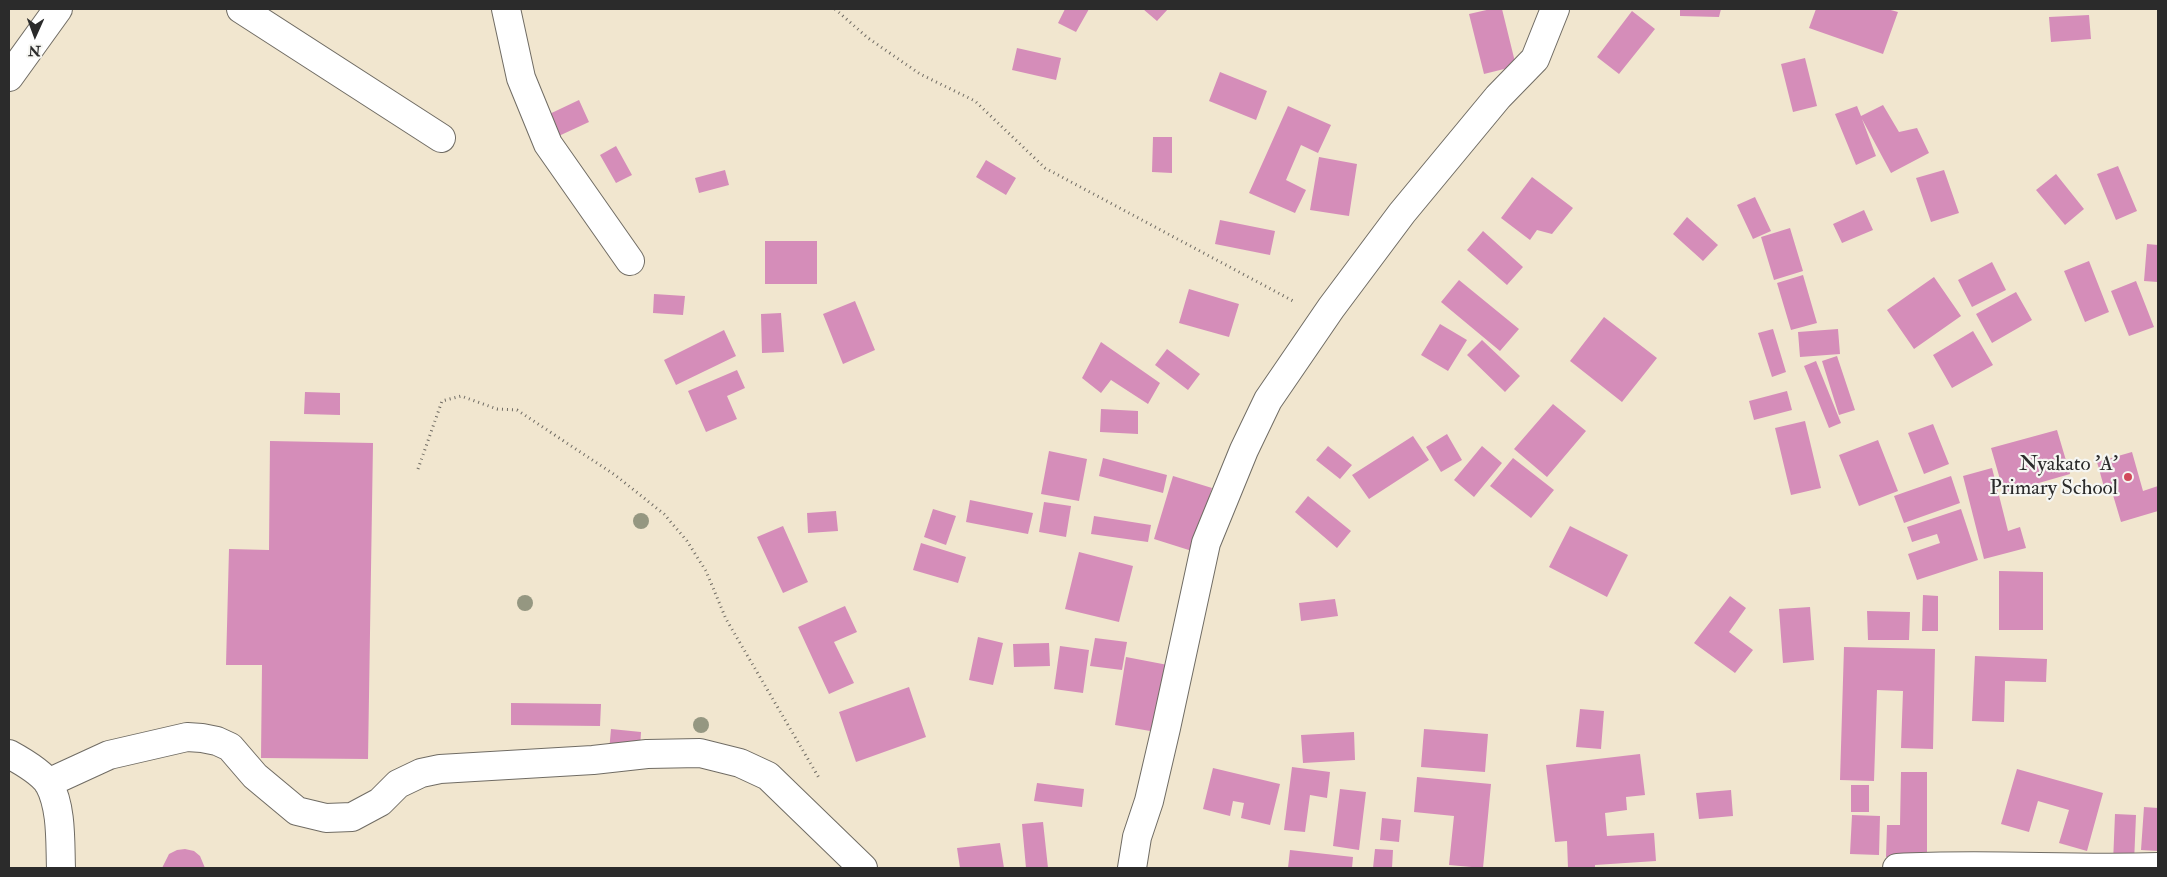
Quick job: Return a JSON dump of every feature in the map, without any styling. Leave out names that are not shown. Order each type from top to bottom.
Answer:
[{"type":"street","points":[[9,77],[58,9]]},
{"type":"street","points":[[241,9],[441,138]]},
{"type":"street","points":[[506,9],[521,78],[548,144],[630,261]]},
{"type":"street","points":[[1132,868],[1137,837],[1149,801],[1166,728],[1206,543],[1244,450],[1268,400],[1324,318],[1402,213],[1498,97],[1535,59],[1555,9]]},
{"type":"street","points":[[48,783],[109,755],[187,738],[202,738],[217,741],[230,747],[255,776],[297,811],[326,818],[352,817],[380,802],[398,784],[421,773],[440,769],[593,760],[648,754],[700,753],[740,763],[768,776],[863,868]]},
{"type":"street","points":[[9,754],[23,762],[48,783],[56,801],[61,868]]},
{"type":"street","points":[[1897,868],[1946,865],[2032,868],[2158,866]]},
{"type":"path","points":[[835,9],[868,38],[920,74],[975,101],[1045,168],[1324,318]]},
{"type":"path","points":[[418,469],[442,401],[461,396],[497,409],[517,410],[615,475],[664,514],[686,540],[706,571],[726,619],[822,782]]},
{"type":"building","points":[[1065,9],[1089,9],[1076,32],[1058,23]]},
{"type":"building","points":[[1143,9],[1168,9],[1157,21]]},
{"type":"building","points":[[1491,9],[1502,9],[1516,66],[1484,74],[1469,14]]},
{"type":"building","points":[[1680,9],[1721,9],[1719,17],[1680,16]]},
{"type":"building","points":[[1816,9],[1887,9],[1898,12],[1883,54],[1809,28]]},
{"type":"building","points":[[1632,11],[1655,29],[1619,74],[1597,57]]},
{"type":"building","points":[[2089,15],[2091,39],[2051,42],[2049,17]]},
{"type":"building","points":[[1017,48],[1061,58],[1056,80],[1012,70]]},
{"type":"building","points":[[1805,58],[1817,106],[1793,112],[1781,64]]},
{"type":"building","points":[[1220,72],[1267,91],[1256,120],[1209,101]]},
{"type":"building","points":[[579,100],[589,122],[550,140],[541,118]]},
{"type":"building","points":[[1883,105],[1899,132],[1917,128],[1929,153],[1891,173],[1862,119],[1876,156],[1856,165],[1835,114],[1857,106],[1861,116]]},
{"type":"building","points":[[1288,106],[1331,125],[1318,153],[1301,145],[1286,180],[1306,190],[1295,213],[1249,193]]},
{"type":"building","points":[[1153,137],[1172,137],[1172,173],[1152,172]]},
{"type":"building","points":[[616,146],[632,175],[616,183],[600,155]]},
{"type":"building","points":[[1319,157],[1357,164],[1349,216],[1310,210]]},
{"type":"building","points":[[986,160],[1016,178],[1006,195],[976,177]]},
{"type":"building","points":[[2118,166],[2137,211],[2116,220],[2097,174]]},
{"type":"building","points":[[725,170],[729,185],[699,193],[695,178]]},
{"type":"building","points":[[1944,170],[1959,213],[1931,222],[1916,178]]},
{"type":"building","points":[[2056,174],[2084,209],[2065,225],[2036,190]]},
{"type":"building","points":[[1532,177],[1573,208],[1552,234],[1537,230],[1530,240],[1501,218]]},
{"type":"building","points":[[1755,197],[1771,231],[1753,239],[1737,205]]},
{"type":"building","points":[[1864,210],[1873,230],[1842,243],[1833,224]]},
{"type":"building","points":[[1687,217],[1718,245],[1703,261],[1673,234]]},
{"type":"building","points":[[1220,220],[1275,231],[1270,255],[1215,244]]},
{"type":"building","points":[[1790,228],[1803,271],[1774,280],[1761,237]]},
{"type":"building","points":[[1483,231],[1523,267],[1507,285],[1467,250]]},
{"type":"building","points":[[765,241],[817,241],[817,284],[765,284]]},
{"type":"building","points":[[2147,244],[2158,245],[2158,282],[2144,281]]},
{"type":"building","points":[[2089,261],[2109,312],[2085,322],[2064,271]]},
{"type":"building","points":[[1992,262],[2006,290],[1972,307],[1958,280]]},
{"type":"building","points":[[1803,275],[1817,323],[1791,330],[1777,283]]},
{"type":"building","points":[[1934,277],[1961,316],[1914,349],[1887,310]]},
{"type":"building","points":[[1459,280],[1519,329],[1500,351],[1441,302]]},
{"type":"building","points":[[2136,281],[2154,327],[2129,336],[2111,291]]},
{"type":"building","points":[[1189,289],[1239,304],[1229,337],[1179,323]]},
{"type":"building","points":[[2016,292],[2032,320],[1992,343],[1976,314]]},
{"type":"building","points":[[654,294],[685,296],[683,315],[653,313]]},
{"type":"building","points":[[855,301],[875,350],[843,364],[823,314]]},
{"type":"building","points":[[781,313],[784,352],[762,353],[761,314]]},
{"type":"building","points":[[1604,317],[1657,358],[1622,402],[1570,361]]},
{"type":"building","points":[[1440,324],[1467,340],[1448,371],[1421,355]]},
{"type":"building","points":[[1773,329],[1786,372],[1772,377],[1758,333]]},
{"type":"building","points":[[1838,329],[1840,354],[1800,357],[1798,332]]},
{"type":"building","points":[[724,330],[736,356],[676,385],[664,360]]},
{"type":"building","points":[[1973,331],[1993,365],[1952,388],[1933,355]]},
{"type":"building","points":[[1482,340],[1520,376],[1505,392],[1467,355]]},
{"type":"building","points":[[1101,342],[1160,383],[1148,404],[1111,380],[1101,393],[1082,378]]},
{"type":"building","points":[[1167,349],[1200,374],[1188,390],[1155,365]]},
{"type":"building","points":[[1837,356],[1855,410],[1839,415],[1822,361]]},
{"type":"building","points":[[1816,361],[1841,423],[1829,428],[1804,366]]},
{"type":"building","points":[[737,370],[745,388],[727,396],[737,419],[706,432],[688,391]]},
{"type":"building","points":[[1787,391],[1792,410],[1754,420],[1749,401]]},
{"type":"building","points":[[305,392],[340,393],[340,415],[304,414]]},
{"type":"building","points":[[1553,404],[1586,431],[1547,477],[1514,449]]},
{"type":"building","points":[[1101,409],[1138,411],[1138,434],[1100,432]]},
{"type":"building","points":[[1805,421],[1821,488],[1791,495],[1775,428]]},
{"type":"building","points":[[1933,424],[1949,464],[1924,474],[1908,433]]},
{"type":"building","points":[[2057,430],[2070,474],[2004,493],[1991,448]]},
{"type":"building","points":[[1447,434],[1462,460],[1441,472],[1426,447]]},
{"type":"building","points":[[1413,436],[1429,460],[1369,499],[1352,475]]},
{"type":"building","points":[[1878,440],[1898,491],[1859,506],[1839,455]]},
{"type":"building","points":[[270,441],[373,443],[368,759],[261,758],[262,665],[226,665],[229,549],[269,550]]},
{"type":"building","points":[[1328,446],[1352,465],[1340,479],[1316,460]]},
{"type":"building","points":[[1482,446],[1502,463],[1474,497],[1454,480]]},
{"type":"building","points":[[1049,451],[1087,459],[1079,501],[1041,494]]},
{"type":"building","name":"Nyakato 'A' Primary School","points":[[2132,452],[2143,491],[2158,486],[2158,511],[2121,522],[2110,485],[2104,487],[2097,462]]},
{"type":"building","points":[[1103,458],[1167,475],[1163,493],[1099,476]]},
{"type":"building","points":[[1513,458],[1554,490],[1531,518],[1490,486]]},
{"type":"building","points":[[1992,468],[2008,531],[2020,527],[2026,548],[1984,559],[1963,476]]},
{"type":"building","points":[[1173,476],[1212,488],[1192,551],[1154,539]]},
{"type":"building","points":[[1951,476],[1960,503],[1904,523],[1894,496]]},
{"type":"building","points":[[1308,496],[1351,531],[1337,548],[1295,512]]},
{"type":"building","points":[[970,500],[1033,513],[1028,534],[966,522]]},
{"type":"building","points":[[1044,502],[1071,506],[1066,537],[1039,532]]},
{"type":"building","points":[[933,509],[956,516],[946,545],[924,537]]},
{"type":"building","points":[[1961,509],[1978,560],[1917,580],[1908,554],[1940,543],[1937,534],[1912,542],[1907,527]]},
{"type":"building","points":[[836,511],[838,531],[808,533],[807,513]]},
{"type":"building","points":[[1094,516],[1151,525],[1148,542],[1091,534]]},
{"type":"building","points":[[783,526],[808,582],[783,593],[757,537]]},
{"type":"building","points":[[1570,526],[1628,555],[1607,597],[1549,567]]},
{"type":"building","points":[[921,543],[966,557],[958,583],[913,570]]},
{"type":"building","points":[[1079,552],[1133,566],[1119,622],[1065,609]]},
{"type":"building","points":[[1999,571],[2043,572],[2043,630],[1999,630]]},
{"type":"building","points":[[1923,595],[1938,596],[1938,631],[1922,631]]},
{"type":"building","points":[[1730,596],[1746,608],[1729,632],[1753,650],[1735,673],[1694,643]]},
{"type":"building","points":[[1335,599],[1338,616],[1301,621],[1299,603]]},
{"type":"building","points":[[845,606],[857,632],[834,642],[854,683],[829,694],[798,627]]},
{"type":"building","points":[[1810,607],[1814,660],[1783,663],[1779,609]]},
{"type":"building","points":[[1867,611],[1910,612],[1909,640],[1868,640]]},
{"type":"building","points":[[978,637],[1003,643],[993,685],[969,680]]},
{"type":"building","points":[[1095,638],[1127,642],[1122,670],[1090,666]]},
{"type":"building","points":[[1049,643],[1050,666],[1014,667],[1013,644]]},
{"type":"building","points":[[1060,646],[1089,650],[1083,693],[1054,689]]},
{"type":"building","points":[[1844,647],[1935,649],[1933,749],[1901,748],[1903,691],[1877,690],[1874,781],[1840,780]]},
{"type":"building","points":[[1975,656],[2047,659],[2046,682],[2005,681],[2004,722],[1972,721]]},
{"type":"building","points":[[1126,657],[1173,666],[1162,733],[1115,725]]},
{"type":"building","points":[[909,687],[926,737],[856,762],[839,712]]},
{"type":"building","points":[[511,703],[601,704],[600,726],[511,725]]},
{"type":"building","points":[[1580,709],[1604,711],[1601,749],[1576,747]]},
{"type":"building","points":[[611,729],[641,732],[639,766],[608,763]]},
{"type":"building","points":[[1424,729],[1488,734],[1485,772],[1421,767]]},
{"type":"building","points":[[1354,732],[1355,760],[1303,763],[1301,735]]},
{"type":"building","points":[[1640,754],[1645,795],[1626,797],[1627,810],[1605,813],[1607,836],[1654,833],[1656,861],[1595,865],[1595,868],[1568,868],[1567,841],[1555,842],[1546,765]]},
{"type":"building","points":[[1292,767],[1330,772],[1327,798],[1310,795],[1305,832],[1284,830]]},
{"type":"building","points":[[1213,768],[1280,784],[1270,825],[1241,818],[1244,803],[1233,801],[1230,816],[1203,809]]},
{"type":"building","points":[[2017,769],[2103,793],[2087,851],[2059,843],[2069,810],[2038,801],[2029,832],[2001,824]]},
{"type":"building","points":[[1901,772],[1927,772],[1927,857],[1886,857],[1887,825],[1900,825]]},
{"type":"building","points":[[1417,777],[1491,784],[1483,868],[1449,865],[1454,816],[1414,812]]},
{"type":"building","points":[[1037,783],[1084,789],[1082,807],[1034,801]]},
{"type":"building","points":[[1851,785],[1869,785],[1869,812],[1851,812]]},
{"type":"building","points":[[1340,789],[1366,792],[1359,850],[1333,846]]},
{"type":"building","points":[[1731,790],[1733,816],[1699,819],[1696,793]]},
{"type":"building","points":[[2144,807],[2158,808],[2158,851],[2141,850]]},
{"type":"building","points":[[2115,814],[2136,815],[2134,863],[2113,863]]},
{"type":"building","points":[[1852,815],[1880,816],[1879,855],[1850,854]]},
{"type":"building","points":[[1382,818],[1401,820],[1399,842],[1380,840]]},
{"type":"building","points":[[1043,822],[1048,868],[1026,868],[1022,824]]},
{"type":"building","points":[[1000,843],[1004,868],[960,868],[957,848]]},
{"type":"building","points":[[185,849],[194,851],[200,856],[205,868],[162,868],[169,854]]},
{"type":"building","points":[[1375,849],[1393,850],[1392,868],[1373,868]]},
{"type":"building","points":[[1290,850],[1353,857],[1352,868],[1288,868]]},
{"type":"place","name":"Nyakato 'A' Primary School","points":[[2128,477]]}]
